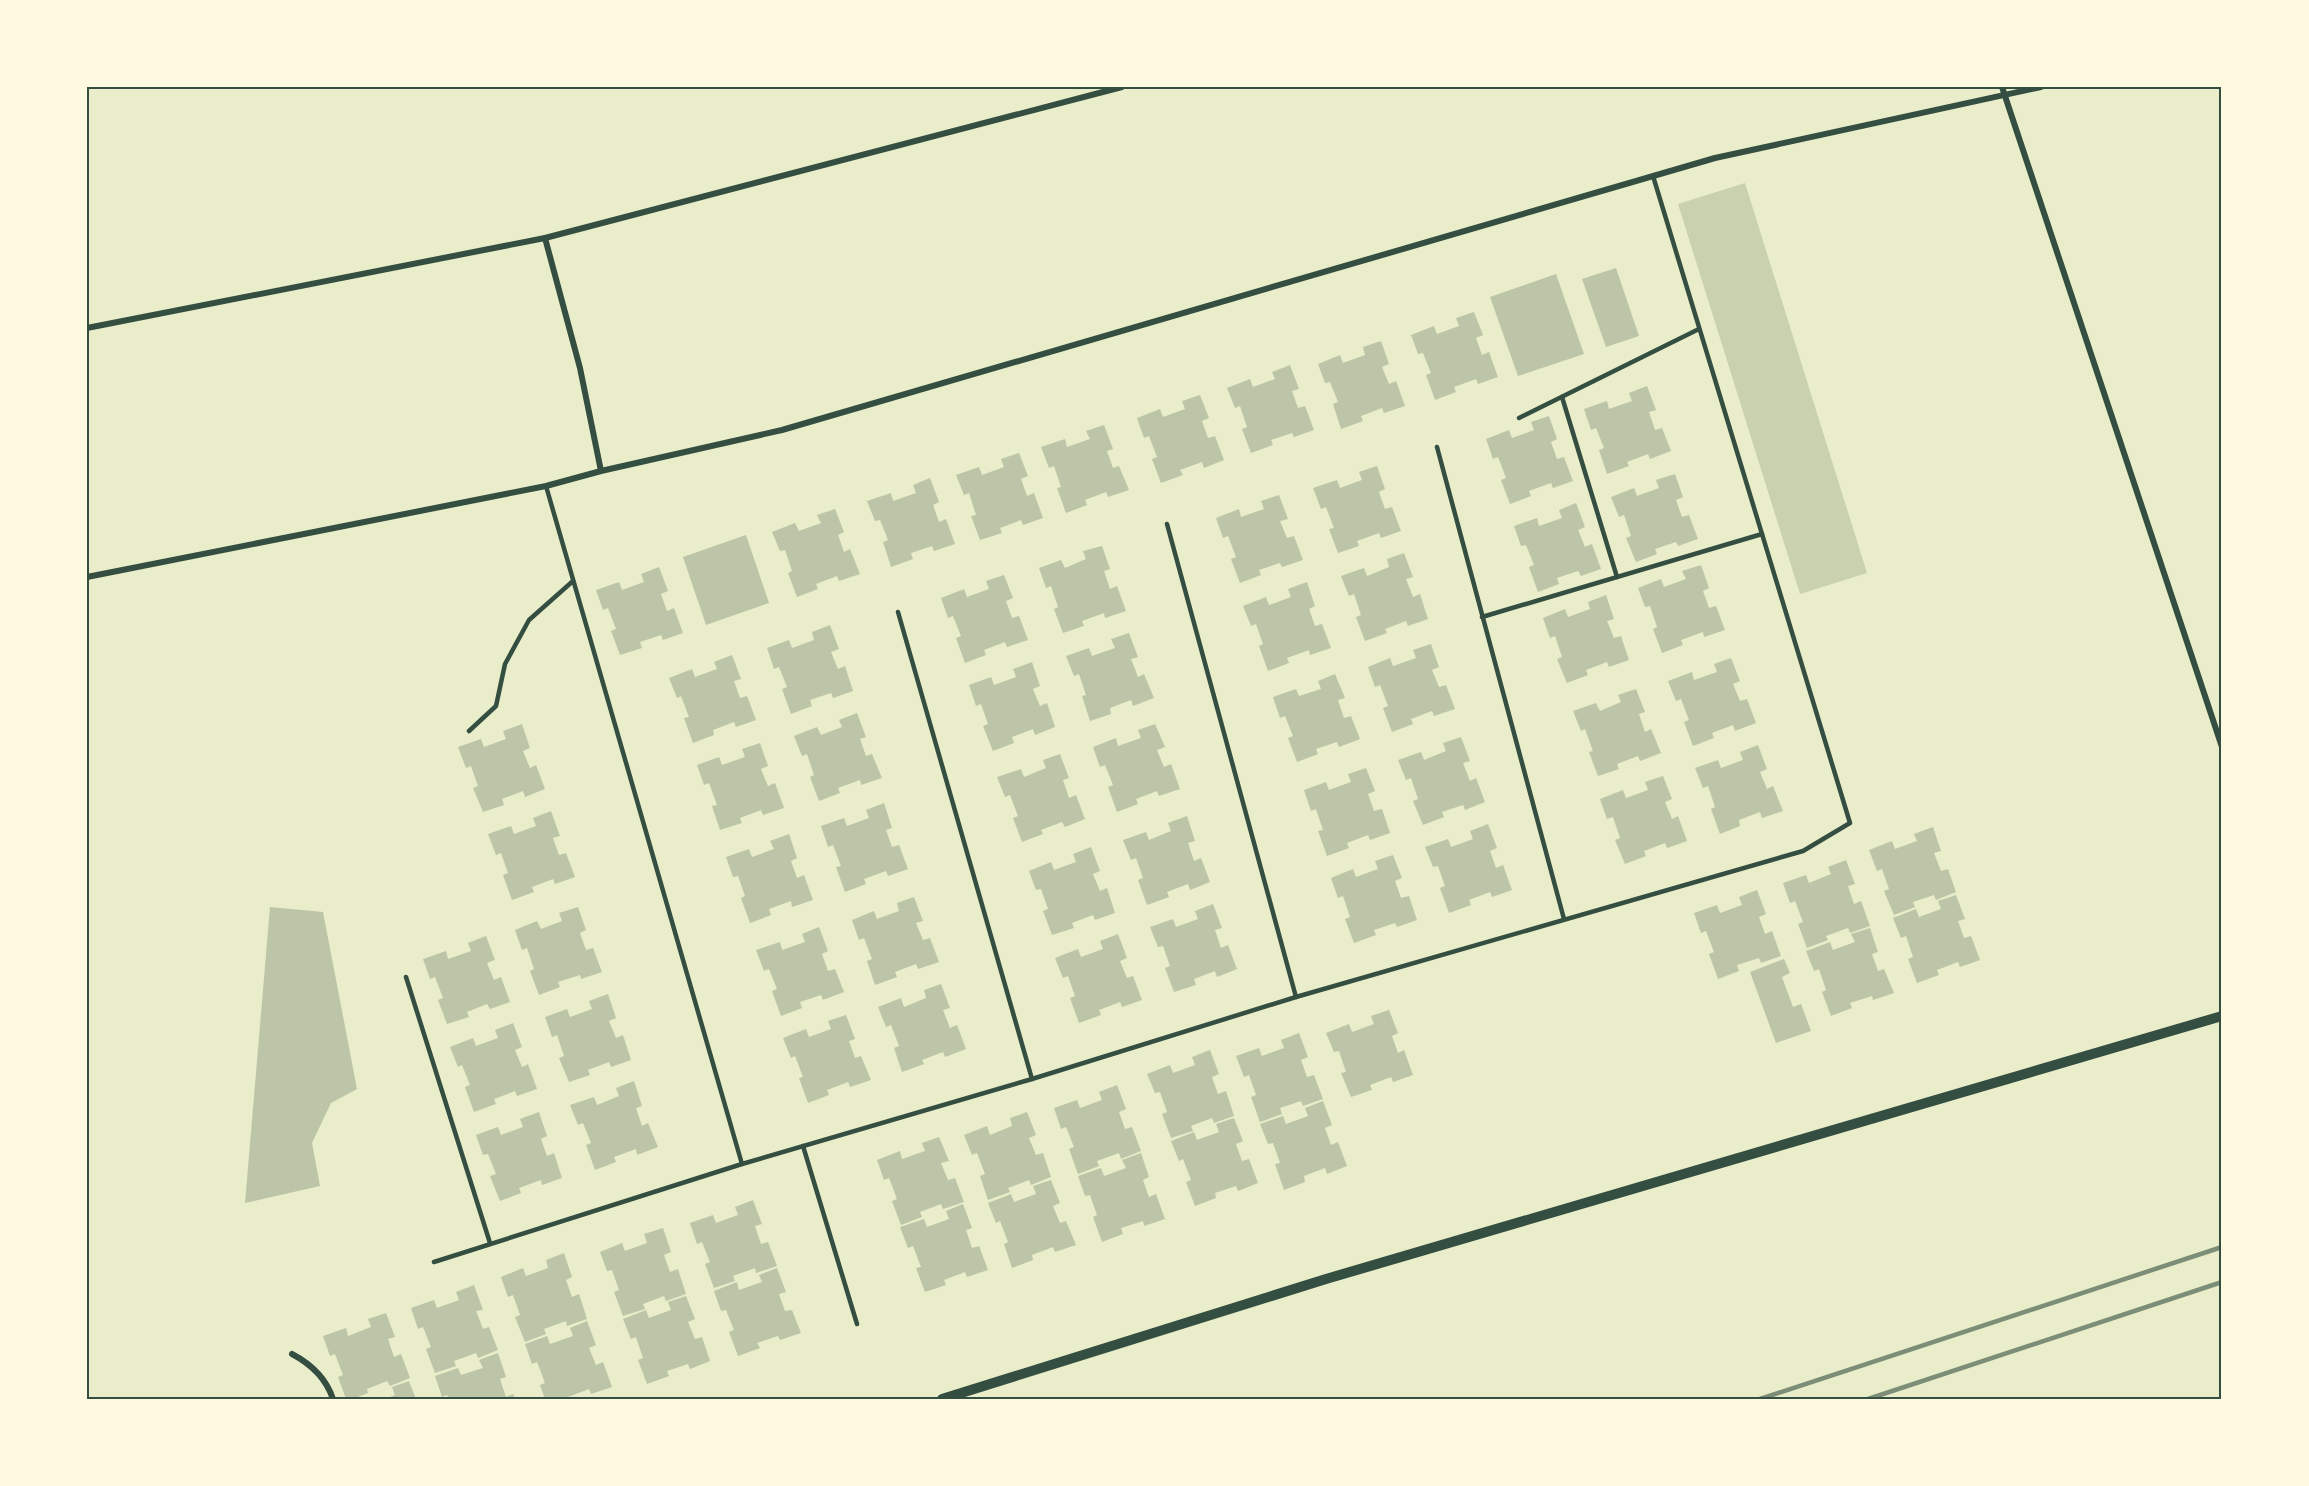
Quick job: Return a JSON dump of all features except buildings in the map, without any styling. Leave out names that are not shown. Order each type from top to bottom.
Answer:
[{"type":"street","points":[[87,328],[514,242],[545,238],[1122,87]]},
{"type":"street","points":[[2002,87],[2222,747]]},
{"type":"street","points":[[87,577],[546,486],[782,429],[1715,158],[2041,87]]},
{"type":"street","points":[[545,238],[580,368],[601,471]]},
{"type":"street","points":[[942,1399],[1338,1276],[2222,1016]]},
{"type":"street","points":[[292,1354],[311,1364],[329,1389],[333,1399]]},
{"type":"lane","points":[[434,1262],[742,1164],[1032,1079],[1296,997],[1803,851],[1850,823],[1653,176]]},
{"type":"lane","points":[[1519,418],[1699,329]]},
{"type":"lane","points":[[1562,397],[1617,576]]},
{"type":"lane","points":[[1437,447],[1564,919]]},
{"type":"lane","points":[[546,486],[742,1164]]},
{"type":"lane","points":[[1167,524],[1296,997]]},
{"type":"lane","points":[[1482,617],[1762,534]]},
{"type":"lane","points":[[469,731],[496,706],[504,663],[529,620],[573,580]]},
{"type":"lane","points":[[898,612],[1032,1079]]},
{"type":"lane","points":[[406,977],[490,1243]]},
{"type":"lane","points":[[803,1146],[857,1324]]},
{"type":"green space","points":[[1745,183],[1867,573],[1800,594],[1678,204]]},
{"type":"railway","points":[[1760,1399],[2222,1247]]},
{"type":"railway","points":[[1868,1399],[2222,1282]]}]
